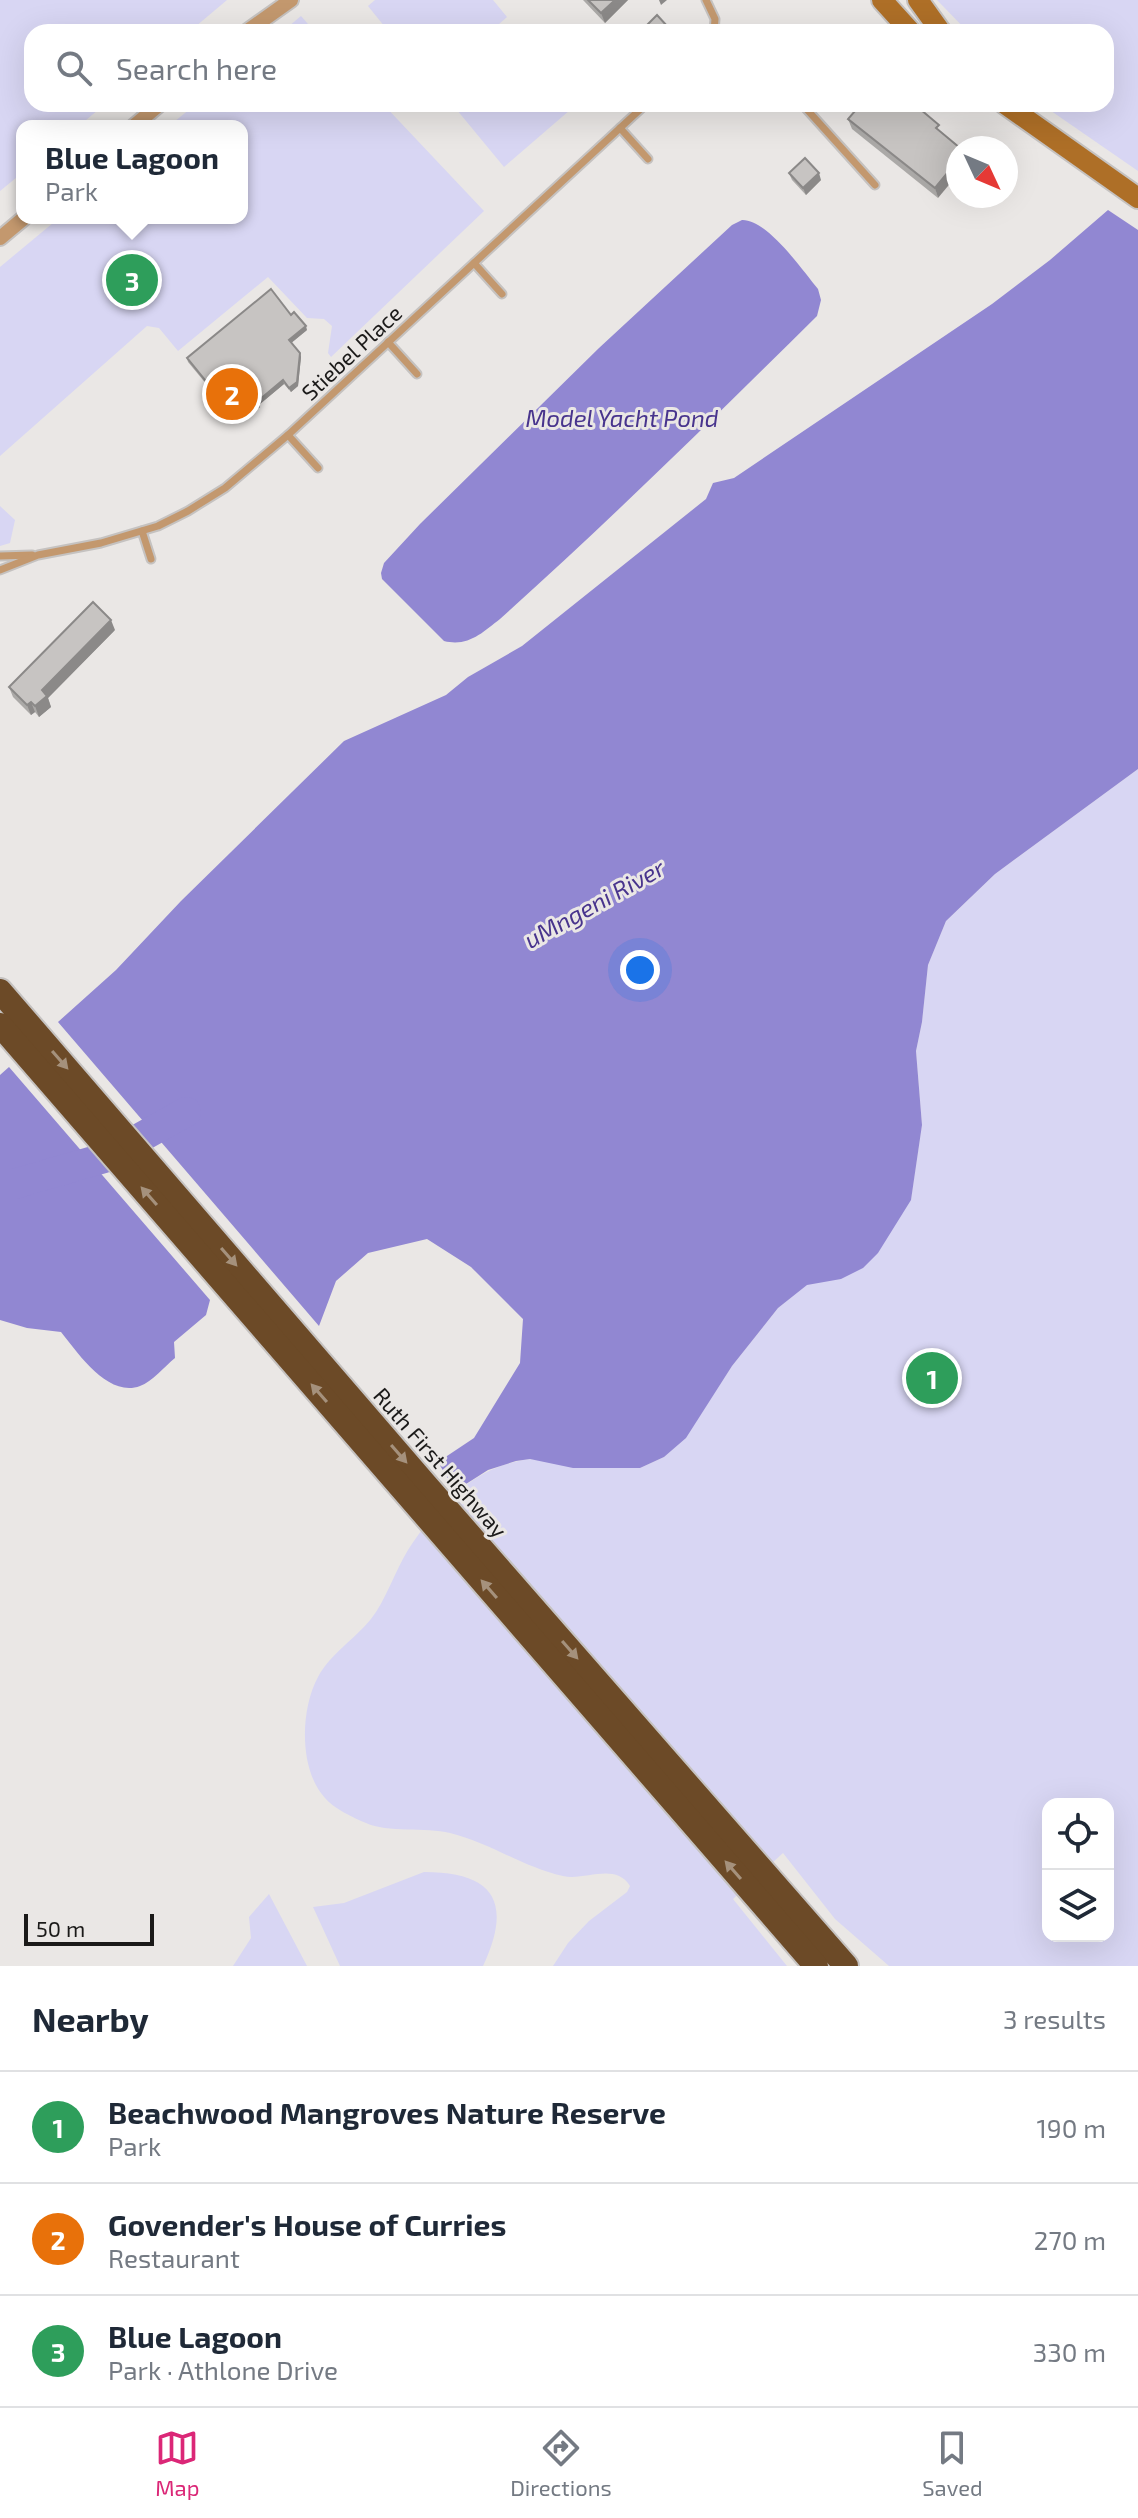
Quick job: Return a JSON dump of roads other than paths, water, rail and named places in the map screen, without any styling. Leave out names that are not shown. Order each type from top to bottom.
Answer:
[{"type":"highway","name":"Ruth First Highway","points":[[3,993],[436,1497],[798,1927],[815,1966]]},
{"type":"highway","name":"Ruth First Highway","points":[[0,1025],[798,1927],[846,1966]]},
{"type":"highway","points":[[798,1927],[861,1966]]},
{"type":"main road","points":[[882,0],[904,24]]},
{"type":"main road","points":[[918,0],[935,24]]},
{"type":"main road","points":[[1016,112],[1138,198]]},
{"type":"street","points":[[254,24],[275,0]]},
{"type":"street","points":[[256,24],[291,0]]},
{"type":"street","points":[[0,238],[17,224]]},
{"type":"lane","points":[[706,0],[715,24]]},
{"type":"lane","name":"Stiebel Place","points":[[0,556],[38,555],[101,543],[142,531],[173,520],[242,475],[637,112]]},
{"type":"lane","points":[[809,112],[875,185]]},
{"type":"lane","points":[[620,128],[648,159]]},
{"type":"lane","points":[[474,263],[502,294]]},
{"type":"lane","points":[[388,342],[417,374]]},
{"type":"lane","points":[[288,435],[318,468]]},
{"type":"lane","points":[[142,531],[151,559]]},
{"type":"lane","name":"Stiebel Place","points":[[0,570],[38,555]]},
{"type":"water","points":[[1108,210],[1138,230],[1138,769],[995,874],[946,921],[928,965],[916,1051],[922,1125],[911,1200],[878,1253],[863,1268],[841,1279],[807,1285],[778,1308],[732,1366],[686,1438],[664,1457],[640,1468],[573,1468],[530,1459],[516,1461],[488,1470],[455,1491],[438,1462],[474,1438],[520,1363],[523,1319],[471,1267],[427,1239],[368,1253],[336,1281],[319,1326],[58,1022],[116,970],[181,901],[344,741],[446,695],[468,677],[522,646],[706,499],[713,483],[734,478],[992,304]]},
{"type":"water","name":"Model Yacht Pond","points":[[742,220],[752,222],[773,237],[818,289],[821,300],[817,316],[581,545],[500,619],[468,640],[444,641],[382,579],[384,563],[599,348],[732,225]]},
{"type":"water","points":[[9,1067],[210,1300],[206,1315],[174,1342],[175,1358],[145,1384],[128,1388],[105,1380],[61,1332],[27,1328],[0,1320],[0,1075]]},
{"type":"waterway","name":"uMngeni River","points":[[0,1184],[14,1184],[104,1158],[186,1112]]},
{"type":"place","name":"Blue Lagoon","points":[[132,280]]},
{"type":"place","name":"Govender's House of Curries","points":[[232,394]]},
{"type":"place","name":"Beachwood Mangroves Nature Reserve","points":[[932,1378]]}]
